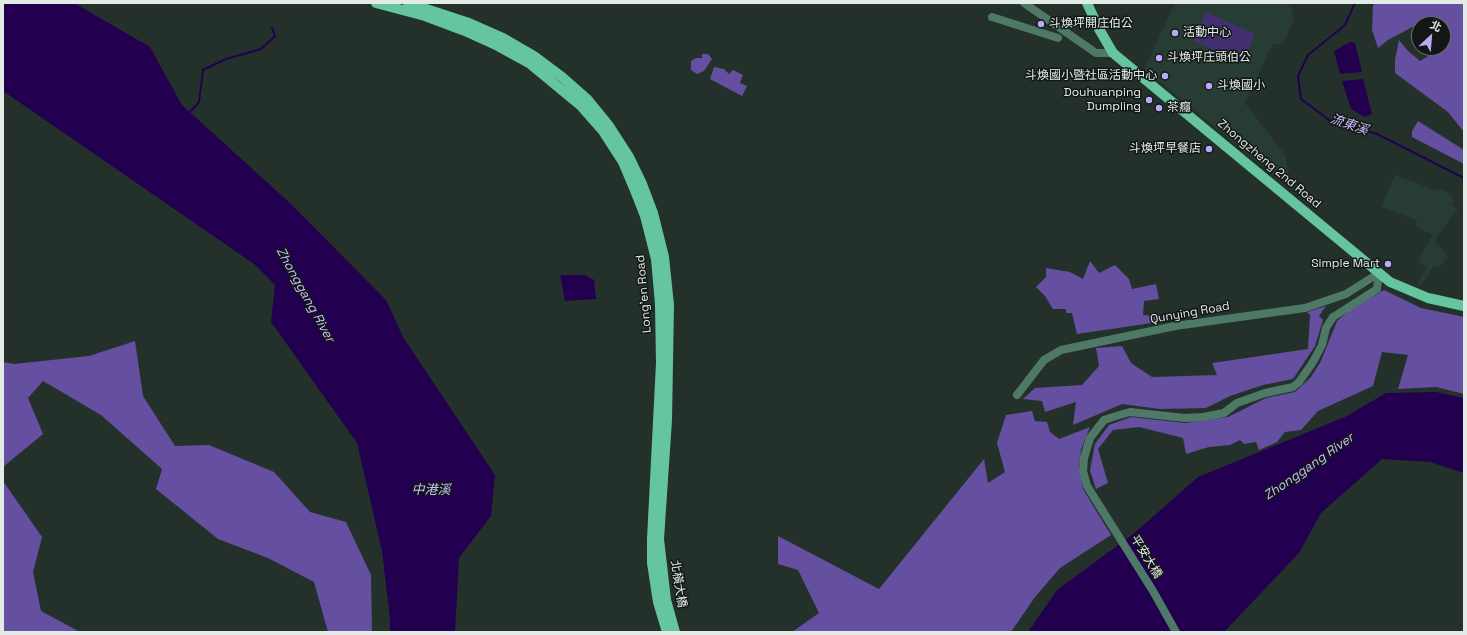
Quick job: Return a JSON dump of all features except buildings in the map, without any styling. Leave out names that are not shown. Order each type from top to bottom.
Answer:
[{"type":"main road","name":"Long'en Road","points":[[376,3],[425,16],[465,31],[498,46],[529,63],[581,106],[603,131],[622,162],[634,188],[645,216],[665,304]]},
{"type":"main road","name":"Long'en Road","points":[[408,3],[469,23],[503,38],[534,56],[562,77],[587,99],[609,126],[629,157],[648,198],[664,257],[665,304],[661,363],[656,539]]},
{"type":"main road","name":"Zhongzheng 2nd Road","points":[[1087,3],[1099,29],[1113,52],[1390,282],[1428,298],[1464,306]]},
{"type":"main road","name":"北橫大橋","points":[[656,539],[652,563],[658,602],[667,632]]},
{"type":"main road","name":"北橫大橋","points":[[656,539],[666,600],[675,632]]},
{"type":"street","points":[[1024,3],[1096,53],[1113,52]]},
{"type":"street","points":[[992,17],[1058,38]]},
{"type":"street","name":"Qunying Road","points":[[1017,395],[1044,360],[1061,350],[1175,326],[1306,308],[1346,294],[1379,273]]},
{"type":"street","name":"平安大橋","points":[[1176,632],[1153,591],[1087,486],[1083,471],[1084,458],[1090,438],[1104,420],[1130,412],[1185,418],[1204,417],[1224,413],[1237,403],[1265,393],[1293,388],[1313,362],[1322,346],[1326,328],[1333,317],[1377,289],[1379,273]]},
{"type":"shaded area","name":"斗煥國小","points":[[1175,3],[1283,3],[1291,6],[1294,19],[1283,44],[1272,45],[1245,103],[1286,156],[1288,174],[1280,180],[1144,69]]},
{"type":"shaded area","points":[[1376,3],[1464,3],[1464,132],[1448,112],[1395,73],[1395,60],[1399,40],[1411,54],[1411,56],[1414,56],[1420,61],[1428,56],[1451,56],[1451,16],[1411,16],[1411,28],[1388,40],[1378,48],[1372,30],[1373,5]]},
{"type":"shaded area","points":[[1206,12],[1255,34],[1242,62],[1193,41]]},
{"type":"shaded area","points":[[702,54],[708,54],[712,59],[704,71],[697,74],[691,70],[691,61],[696,58],[702,58]]},
{"type":"shaded area","points":[[714,67],[724,69],[729,74],[733,70],[743,75],[740,83],[747,86],[742,96],[710,79]]},
{"type":"shaded area","points":[[1418,121],[1464,150],[1464,164],[1412,137],[1412,131]]},
{"type":"shaded area","points":[[1395,175],[1437,191],[1440,189],[1446,191],[1455,201],[1451,205],[1458,210],[1436,237],[1436,243],[1448,257],[1439,268],[1434,265],[1421,286],[1417,284],[1427,267],[1418,262],[1432,235],[1416,226],[1417,220],[1381,207]]},
{"type":"shaded area","points":[[1090,261],[1099,273],[1115,265],[1129,279],[1132,289],[1156,284],[1159,299],[1144,301],[1143,315],[1164,317],[1165,321],[1077,334],[1072,313],[1066,313],[1066,309],[1053,309],[1045,296],[1036,287],[1046,277],[1046,268],[1070,272],[1083,279]]},
{"type":"shaded area","points":[[1384,290],[1421,308],[1464,317],[1464,394],[1436,387],[1398,389],[1408,355],[1382,352],[1373,386],[1318,411],[1301,430],[1285,432],[1277,442],[1259,450],[1256,442],[1244,444],[1240,440],[1230,445],[1209,447],[1186,454],[1183,438],[1139,427],[1113,430],[1098,449],[1108,483],[1096,489],[1090,470],[1095,444],[1109,425],[1131,417],[1185,423],[1228,417],[1266,398],[1295,392],[1311,377],[1321,361],[1337,321],[1352,308]]},
{"type":"shaded area","points":[[1326,306],[1319,316],[1323,320],[1315,346],[1293,379],[1263,385],[1230,396],[1206,408],[1160,409],[1122,404],[1073,425],[1076,402],[1045,412],[1042,401],[1023,399],[1035,388],[1082,385],[1099,366],[1096,348],[1122,346],[1131,363],[1152,377],[1217,375],[1212,363],[1308,349],[1310,315],[1307,312]]},
{"type":"shaded area","points":[[135,341],[143,396],[175,446],[209,445],[274,472],[310,512],[346,522],[371,575],[372,632],[328,632],[314,582],[268,558],[218,539],[156,489],[162,469],[101,415],[43,381],[28,398],[43,434],[3,467],[3,362],[14,364],[89,356]]},
{"type":"shaded area","points":[[1032,411],[1035,421],[1047,422],[1050,432],[1059,439],[1090,427],[1081,450],[1079,468],[1083,489],[1111,535],[1060,568],[1035,597],[1011,632],[792,632],[819,613],[798,570],[778,564],[778,536],[879,589],[984,459],[988,483],[1005,472],[997,443],[1006,415]]},
{"type":"shaded area","points":[[3,481],[42,537],[33,572],[41,611],[80,632],[3,632]]},
{"type":"water","name":"中港溪","points":[[3,3],[74,3],[150,47],[182,105],[292,205],[386,300],[403,337],[495,475],[491,516],[459,558],[455,632],[390,632],[390,618],[382,551],[357,443],[271,322],[275,285],[254,264],[3,91]]},
{"type":"water","points":[[1350,42],[1355,43],[1362,72],[1340,74],[1334,51]]},
{"type":"water","points":[[1363,79],[1372,114],[1365,117],[1351,109],[1342,81]]},
{"type":"water","points":[[560,275],[585,275],[594,280],[596,299],[565,301]]},
{"type":"water","name":"Zhonggang River","points":[[1436,392],[1464,398],[1464,473],[1430,462],[1382,459],[1321,513],[1299,553],[1224,632],[1028,632],[1057,590],[1132,535],[1198,477],[1345,417],[1386,393]]},
{"type":"waterway","name":"流東溪","points":[[1355,3],[1345,25],[1308,55],[1298,76],[1301,99],[1329,120],[1377,134],[1464,178]]},
{"type":"waterway","points":[[188,114],[199,102],[203,70],[226,59],[261,49],[275,36],[272,28]]},
{"type":"place","name":"斗煥坪開庄伯公","points":[[1041,24]]},
{"type":"place","name":"活動中心","points":[[1175,33]]},
{"type":"place","name":"斗煥坪庄頭伯公","points":[[1159,58]]},
{"type":"place","name":"斗煥國小暨社區活動中心","points":[[1165,76]]},
{"type":"place","name":"斗煥國小","points":[[1209,86]]},
{"type":"place","name":"Douhuanping Dumpling","points":[[1149,100]]},
{"type":"place","name":"茶癮","points":[[1159,108]]},
{"type":"place","name":"斗煥坪早餐店","points":[[1209,149]]},
{"type":"place","name":"Simple Mart","points":[[1388,264]]}]
